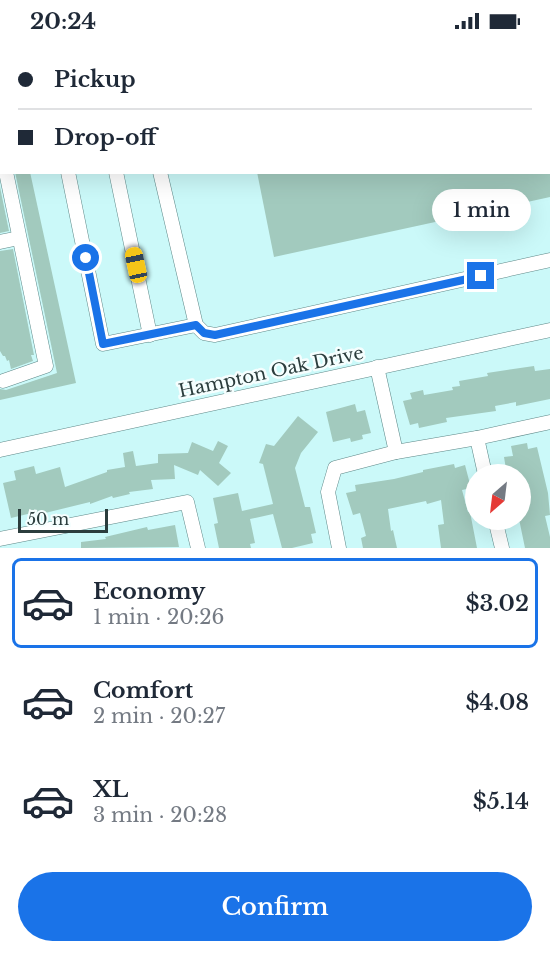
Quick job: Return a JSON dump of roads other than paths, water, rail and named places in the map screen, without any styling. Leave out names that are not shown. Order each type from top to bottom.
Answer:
[{"type":"street","points":[[1,377],[46,366],[6,174]]},
{"type":"street","points":[[68,174],[103,344],[196,325]]},
{"type":"street","points":[[116,174],[150,335]]},
{"type":"street","points":[[160,174],[196,325],[204,333],[215,335],[550,261]]},
{"type":"street","points":[[0,242],[19,238]]},
{"type":"street","name":"Hampton Oak Drive","points":[[0,450],[550,330]]},
{"type":"street","points":[[377,367],[396,452]]},
{"type":"street","points":[[339,548],[328,492],[335,468],[396,452],[550,422]]},
{"type":"street","points":[[477,438],[483,464]]},
{"type":"street","points":[[0,539],[187,502],[198,548]]},
{"type":"street","points":[[498,530],[502,548]]}]
